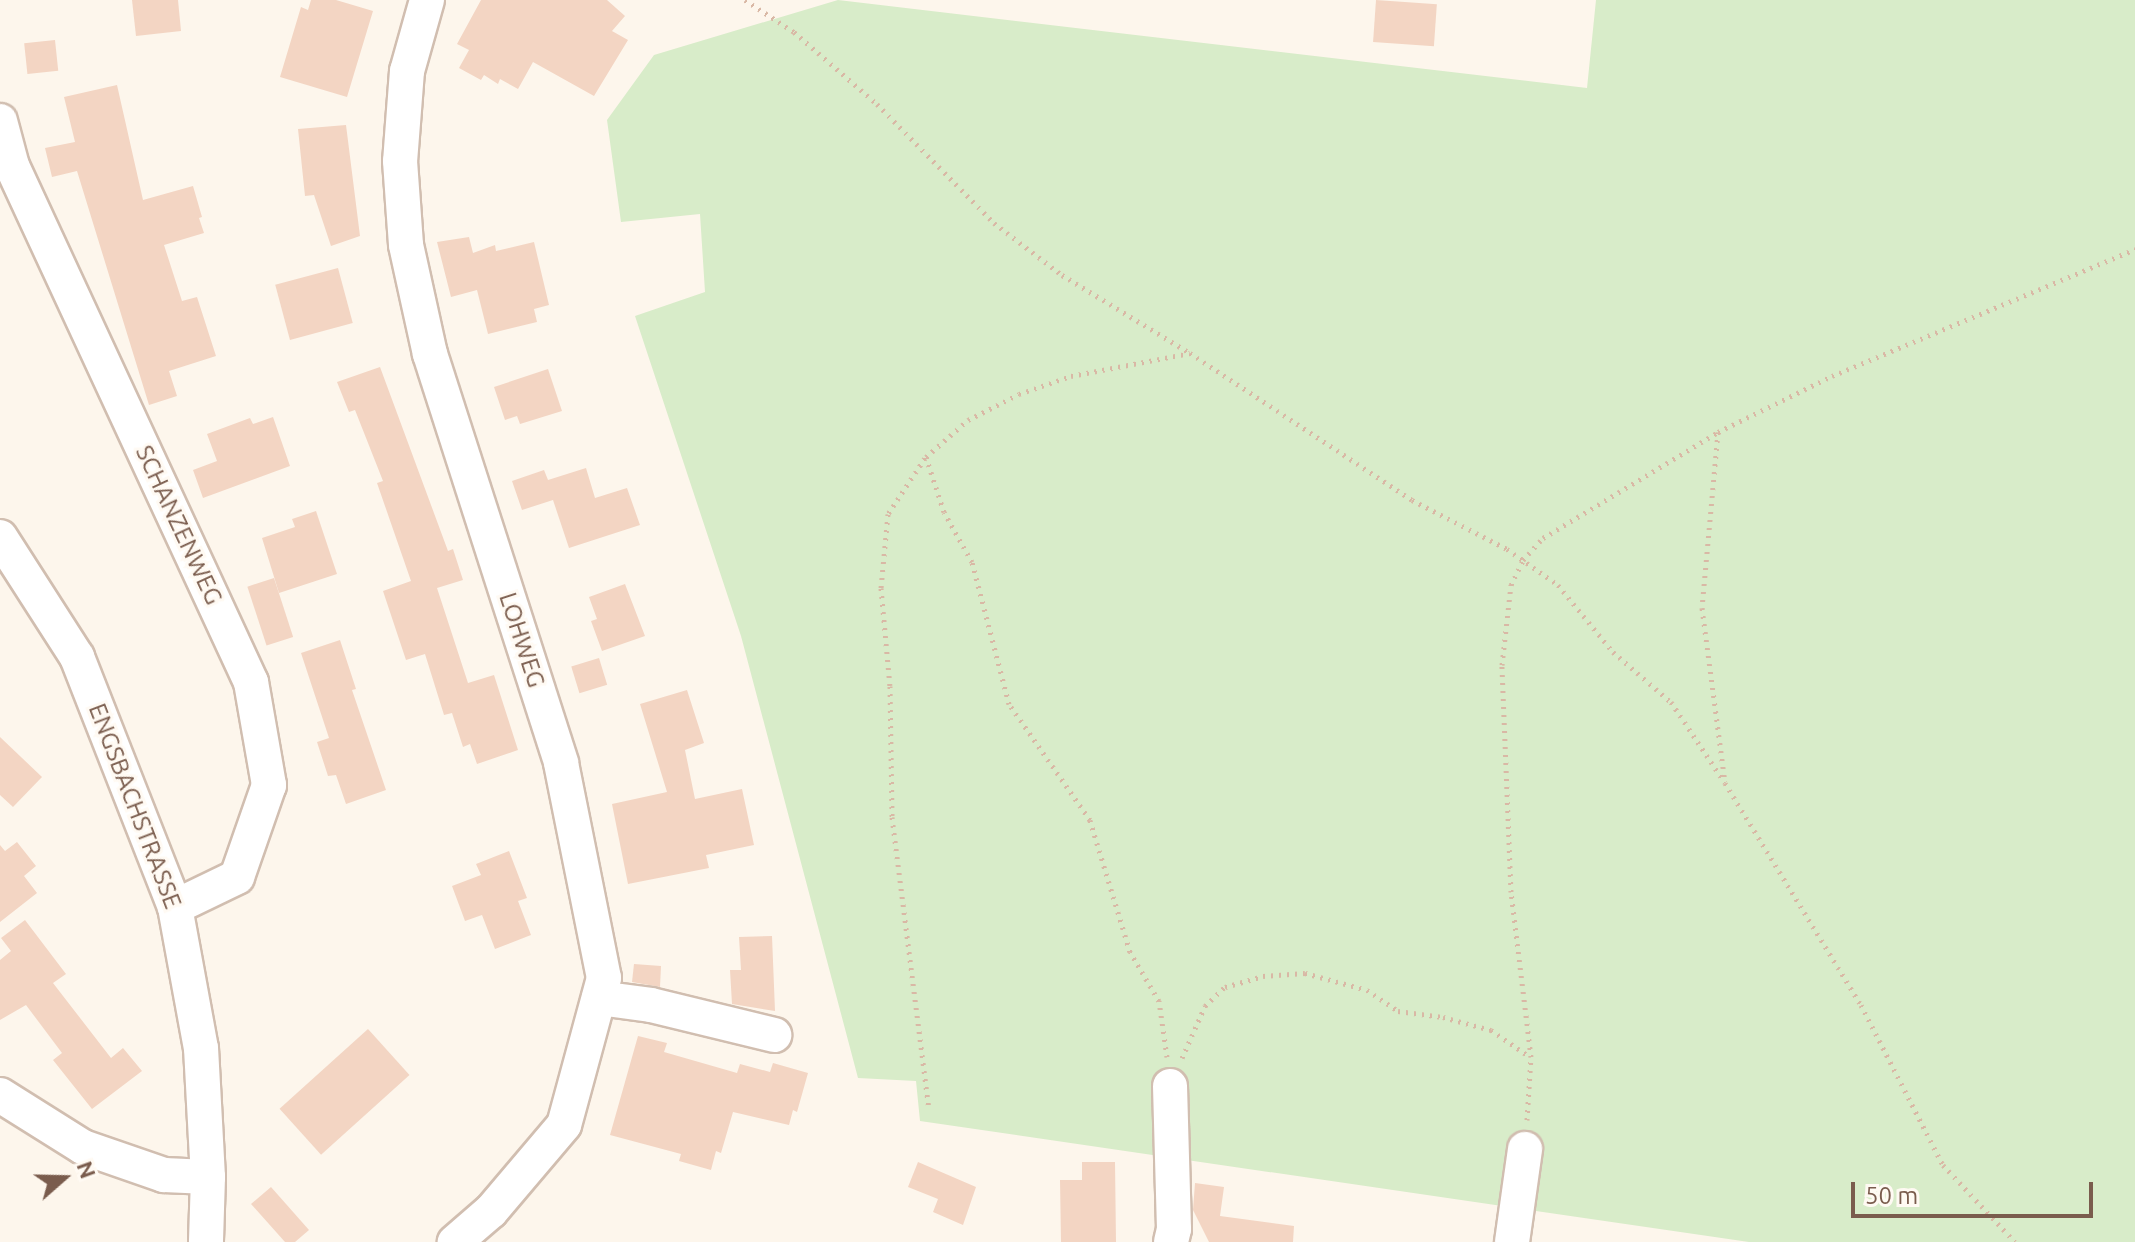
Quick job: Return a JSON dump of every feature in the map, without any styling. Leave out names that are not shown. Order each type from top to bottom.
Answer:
[{"type":"street","name":"LOHWEG","points":[[427,0],[407,71],[400,161],[406,245],[430,354],[561,763],[604,978],[564,1125],[491,1211],[455,1242]]},
{"type":"street","name":"SCHANZENWEG","points":[[0,121],[12,166],[251,682],[269,785],[237,877],[175,907]]},
{"type":"street","name":"ENGSBACHSTRASSE","points":[[0,537],[77,657],[175,907],[201,1048],[208,1177],[206,1242]]},
{"type":"street","points":[[599,998],[651,1005],[774,1035]]},
{"type":"street","points":[[1170,1086],[1174,1229],[1171,1242]]},
{"type":"street","points":[[0,1095],[83,1147],[164,1175],[208,1177]]},
{"type":"street","points":[[1512,1242],[1525,1149]]},
{"type":"path","points":[[745,0],[794,32],[877,104],[994,223],[1062,275],[1190,353],[1412,500],[1523,560],[1558,585],[1613,652],[1671,702],[1725,783],[1861,1005],[1943,1165],[2015,1242]]},
{"type":"path","points":[[1525,1149],[1531,1057],[1511,892],[1503,749],[1505,620],[1511,585],[1523,560],[1553,531],[1718,432],[1832,376],[2135,249]]},
{"type":"path","points":[[929,1110],[892,817],[890,686],[881,588],[888,514],[926,457],[968,420],[1019,394],[1071,376],[1190,353]]},
{"type":"path","points":[[1718,432],[1702,608],[1725,783]]},
{"type":"path","points":[[926,457],[944,512],[972,562],[1009,704],[1090,820],[1130,952],[1159,1001],[1170,1086]]},
{"type":"path","points":[[1170,1086],[1205,1006],[1225,987],[1263,976],[1305,973],[1367,990],[1398,1011],[1443,1017],[1491,1030],[1531,1057]]},
{"type":"green space","points":[[838,0],[1587,88],[1596,0],[2135,0],[2135,1242],[1749,1242],[920,1121],[916,1081],[858,1078],[741,636],[635,316],[705,292],[700,214],[621,222],[607,120],[654,55]]},
{"type":"building","points":[[132,0],[178,0],[181,31],[136,36]]},
{"type":"building","points":[[311,0],[336,0],[373,11],[347,97],[280,77],[301,7],[308,10]]},
{"type":"building","points":[[481,0],[607,0],[625,16],[612,31],[628,40],[594,96],[533,62],[518,89],[500,79],[498,84],[484,75],[481,80],[459,68],[469,50],[457,44]]},
{"type":"building","points":[[1376,0],[1437,4],[1434,46],[1373,42]]},
{"type":"building","points":[[55,40],[58,71],[27,74],[24,43]]},
{"type":"building","points":[[117,85],[143,200],[193,186],[204,233],[164,245],[182,301],[197,297],[216,356],[169,371],[177,396],[149,405],[77,171],[52,177],[45,148],[75,142],[64,97]]},
{"type":"building","points":[[346,125],[360,236],[331,246],[314,195],[305,196],[298,129]]},
{"type":"building","points":[[469,237],[473,253],[495,245],[496,251],[534,242],[549,305],[534,309],[537,322],[488,334],[477,290],[451,297],[437,242]]},
{"type":"building","points":[[338,268],[353,323],[290,340],[275,285]]},
{"type":"building","points":[[380,367],[448,551],[453,549],[463,580],[437,588],[468,683],[494,675],[518,750],[477,764],[470,744],[463,747],[452,713],[444,715],[425,654],[406,660],[383,591],[411,581],[377,483],[383,481],[355,410],[349,412],[337,382]]},
{"type":"building","points":[[548,369],[562,411],[520,424],[517,416],[505,420],[494,387]]},
{"type":"building","points":[[273,417],[290,466],[203,498],[193,470],[217,461],[207,434],[250,418],[253,424]]},
{"type":"building","points":[[586,468],[595,498],[627,488],[640,525],[569,548],[553,500],[522,510],[512,481],[544,470],[548,480]]},
{"type":"building","points":[[316,511],[337,574],[279,593],[262,538],[295,527],[292,519]]},
{"type":"building","points":[[274,578],[293,637],[267,646],[247,587]]},
{"type":"building","points":[[625,584],[645,636],[602,651],[591,621],[597,619],[589,597]]},
{"type":"building","points":[[340,640],[356,689],[352,690],[386,790],[346,804],[336,775],[328,776],[317,742],[329,738],[301,653]]},
{"type":"building","points":[[599,658],[607,685],[579,693],[571,666]]},
{"type":"building","points":[[687,690],[704,743],[685,750],[695,799],[742,789],[754,845],[706,855],[709,868],[628,884],[612,804],[667,792],[640,704]]},
{"type":"building","points":[[0,737],[42,777],[13,807],[0,795]]},
{"type":"building","points":[[17,842],[36,866],[24,876],[37,893],[0,922],[0,845],[5,851]]},
{"type":"building","points":[[509,851],[527,898],[518,901],[531,935],[495,949],[482,915],[465,921],[452,886],[481,875],[476,864]]},
{"type":"building","points":[[25,920],[66,974],[53,983],[111,1058],[123,1048],[142,1071],[92,1109],[53,1060],[62,1053],[26,1005],[0,1020],[0,960],[11,951],[1,938]]},
{"type":"building","points":[[772,936],[775,1011],[732,1004],[730,970],[741,970],[739,937]]},
{"type":"building","points":[[634,964],[661,966],[660,987],[632,982]]},
{"type":"building","points":[[368,1029],[409,1075],[321,1155],[280,1109]]},
{"type":"building","points":[[638,1036],[667,1043],[664,1052],[737,1073],[740,1064],[770,1072],[773,1063],[808,1073],[797,1112],[793,1110],[789,1125],[733,1112],[721,1153],[716,1151],[711,1170],[679,1161],[681,1154],[610,1135]]},
{"type":"building","points":[[918,1162],[976,1187],[963,1225],[933,1212],[938,1199],[908,1187]]},
{"type":"building","points":[[1082,1162],[1115,1162],[1116,1242],[1061,1242],[1060,1180],[1082,1180]]},
{"type":"building","points":[[1195,1183],[1224,1187],[1220,1216],[1294,1226],[1293,1242],[1209,1242],[1193,1210]]},
{"type":"building","points":[[271,1187],[309,1230],[295,1242],[285,1242],[251,1204]]}]
